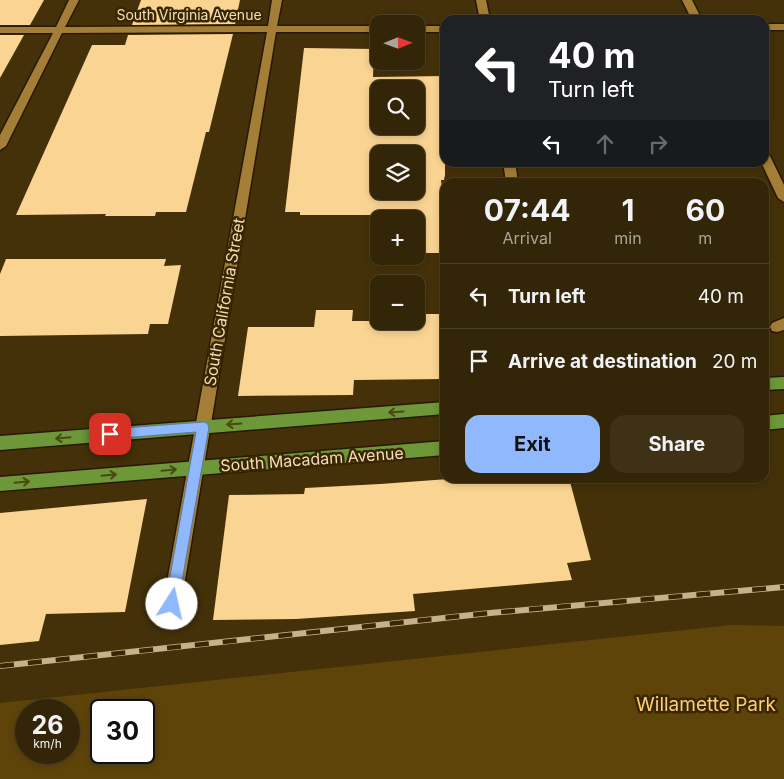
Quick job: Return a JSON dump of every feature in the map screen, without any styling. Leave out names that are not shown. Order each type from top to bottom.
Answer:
[{"type":"main road","points":[[769,384],[784,383]]},
{"type":"main road","points":[[0,443],[440,408]]},
{"type":"main road","points":[[769,422],[784,421]]},
{"type":"main road","name":"South Macadam Avenue","points":[[0,484],[440,448]]},
{"type":"street","points":[[0,146],[74,0]]},
{"type":"street","name":"South California Street","points":[[172,604],[277,0]]},
{"type":"street","points":[[481,0],[484,15]]},
{"type":"street","points":[[687,0],[694,15]]},
{"type":"street","points":[[769,27],[784,27]]},
{"type":"street","name":"South Virginia Avenue","points":[[0,30],[370,29]]},
{"type":"street","points":[[425,29],[440,29]]},
{"type":"street","points":[[769,166],[784,198]]},
{"type":"green space","name":"Willamette Park","points":[[732,625],[784,626],[784,779],[0,779],[0,703],[15,701],[15,764],[80,764],[80,699],[38,699]]},
{"type":"building","points":[[0,0],[44,0],[30,25],[0,25]]},
{"type":"building","points":[[141,0],[240,0],[235,24],[132,25]]},
{"type":"building","points":[[233,34],[209,132],[206,132],[186,212],[156,212],[155,216],[105,216],[106,214],[16,215],[92,45],[125,45],[128,35]]},
{"type":"building","points":[[0,35],[24,35],[0,78]]},
{"type":"building","points":[[304,48],[370,49],[370,70],[373,70],[373,77],[440,76],[440,167],[445,167],[445,175],[444,178],[440,178],[440,253],[425,253],[425,210],[370,210],[370,215],[300,215],[300,212],[285,212]]},
{"type":"building","points":[[6,259],[166,259],[164,266],[181,265],[168,324],[150,324],[148,334],[0,336],[0,274]]},
{"type":"building","points":[[316,310],[353,310],[352,321],[370,321],[370,330],[425,330],[425,314],[440,314],[440,379],[354,380],[353,395],[238,396],[248,327],[314,327]]},
{"type":"building","points":[[440,480],[440,483],[570,483],[591,560],[567,563],[572,580],[413,594],[415,611],[296,619],[213,620],[229,495],[304,494],[305,488]]},
{"type":"building","points":[[147,499],[125,612],[46,614],[39,641],[0,645],[0,513]]},
{"type":"railway","points":[[0,666],[490,613],[784,587]]},
{"type":"route","points":[[110,434],[203,427],[172,604]]}]
